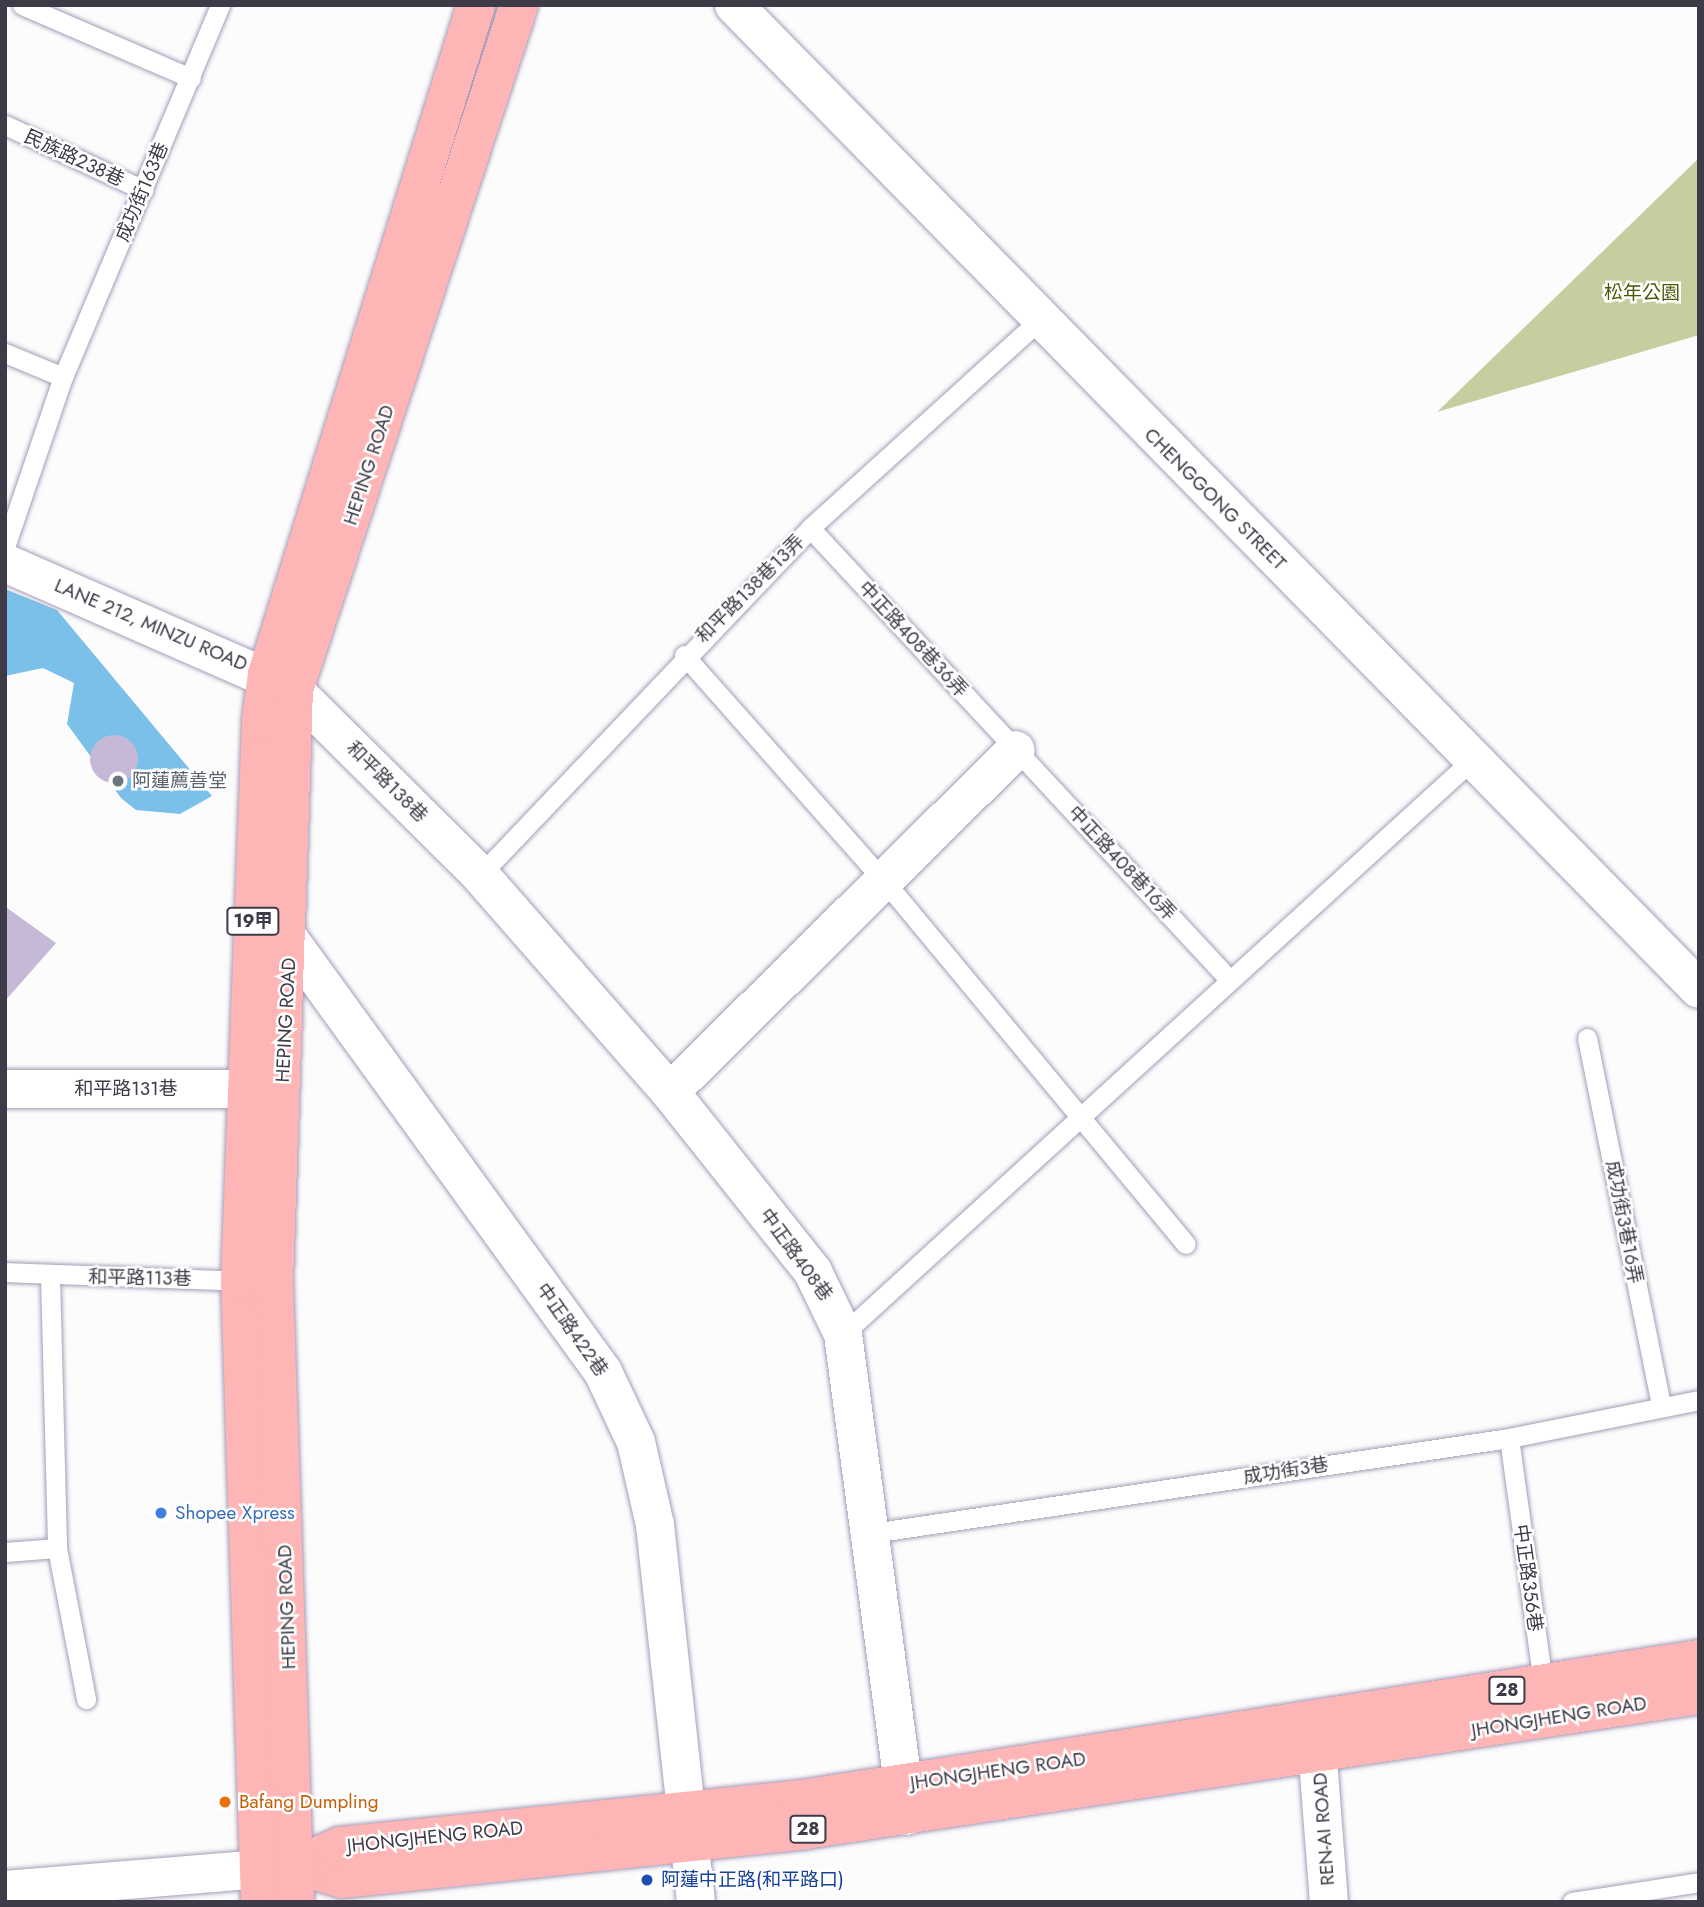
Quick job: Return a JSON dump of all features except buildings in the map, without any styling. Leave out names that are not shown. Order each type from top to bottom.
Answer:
[{"type":"main road","name":"HEPING ROAD","points":[[278,1884],[257,1281],[247,1089],[281,682],[476,5]]},
{"type":"main road","name":"HEPING ROAD","points":[[257,1281],[289,939],[281,682],[519,5]]},
{"type":"main road","name":"JHONGJHENG ROAD","points":[[278,1884],[341,1846],[686,1830],[905,1800],[1546,1701],[1699,1659]]},
{"type":"main road","name":"JHONGJHENG ROAD","points":[[1546,1701],[1699,1695]]},
{"type":"street","name":"CHENGGONG STREET","points":[[734,5],[1038,321],[1699,989]]},
{"type":"street","name":"LANE 212, MINZU ROAD","points":[[5,563],[281,682]]},
{"type":"street","name":"和平路138巷","points":[[281,682],[480,874]]},
{"type":"street","points":[[670,1093],[886,883],[1016,750]]},
{"type":"street","name":"中正路408巷","points":[[480,874],[670,1093],[819,1280],[843,1334],[872,1533],[905,1800]]},
{"type":"street","name":"中正路422巷","points":[[289,939],[603,1372],[636,1442],[655,1525],[686,1830],[696,1902]]},
{"type":"street","name":"和平路131巷","points":[[5,1089],[247,1089]]},
{"type":"street","name":"REN-AI ROAD","points":[[1317,1738],[1329,1902]]},
{"type":"street","name":"JHONGJHENG ROAD","points":[[5,1890],[278,1884]]},
{"type":"lane","points":[[22,5],[191,78]]},
{"type":"lane","name":"成功街163巷","points":[[5,547],[63,377],[220,5]]},
{"type":"lane","name":"民族路238巷","points":[[5,125],[143,190]]},
{"type":"lane","name":"和平路138巷13弄","points":[[480,874],[684,655],[810,528],[1038,321]]},
{"type":"lane","points":[[5,353],[63,377]]},
{"type":"lane","name":"中正路408巷36弄","points":[[810,528],[1016,750]]},
{"type":"lane","points":[[684,655],[886,883],[1186,1244]]},
{"type":"lane","name":"中正路408巷16弄","points":[[1016,750],[1227,977]]},
{"type":"lane","points":[[843,1334],[1227,977],[1473,759]]},
{"type":"lane","name":"成功街3巷16弄","points":[[1587,1038],[1661,1406]]},
{"type":"lane","name":"和平路113巷","points":[[5,1272],[50,1276],[257,1281]]},
{"type":"lane","points":[[50,1276],[57,1548],[86,1699]]},
{"type":"lane","name":"成功街3巷","points":[[872,1533],[1508,1437],[1699,1400]]},
{"type":"lane","name":"中正路356巷","points":[[1508,1437],[1546,1701]]},
{"type":"lane","points":[[5,1552],[57,1548]]},
{"type":"lane","points":[[1572,1902],[1699,1882]]},
{"type":"green space","name":"松年公園","points":[[1699,158],[1699,335],[1437,412]]},
{"type":"water","points":[[5,589],[57,610],[212,796],[180,814],[136,810],[121,798],[67,724],[74,683],[43,668],[5,676]]},
{"type":"place","name":"阿蓮薦善堂","points":[[118,781]]},
{"type":"place","name":"Shopee Xpress","points":[[161,1513]]},
{"type":"place","name":"Bafang Dumpling","points":[[225,1802]]},
{"type":"place","name":"阿蓮中正路(和平路口)","points":[[647,1880]]}]
